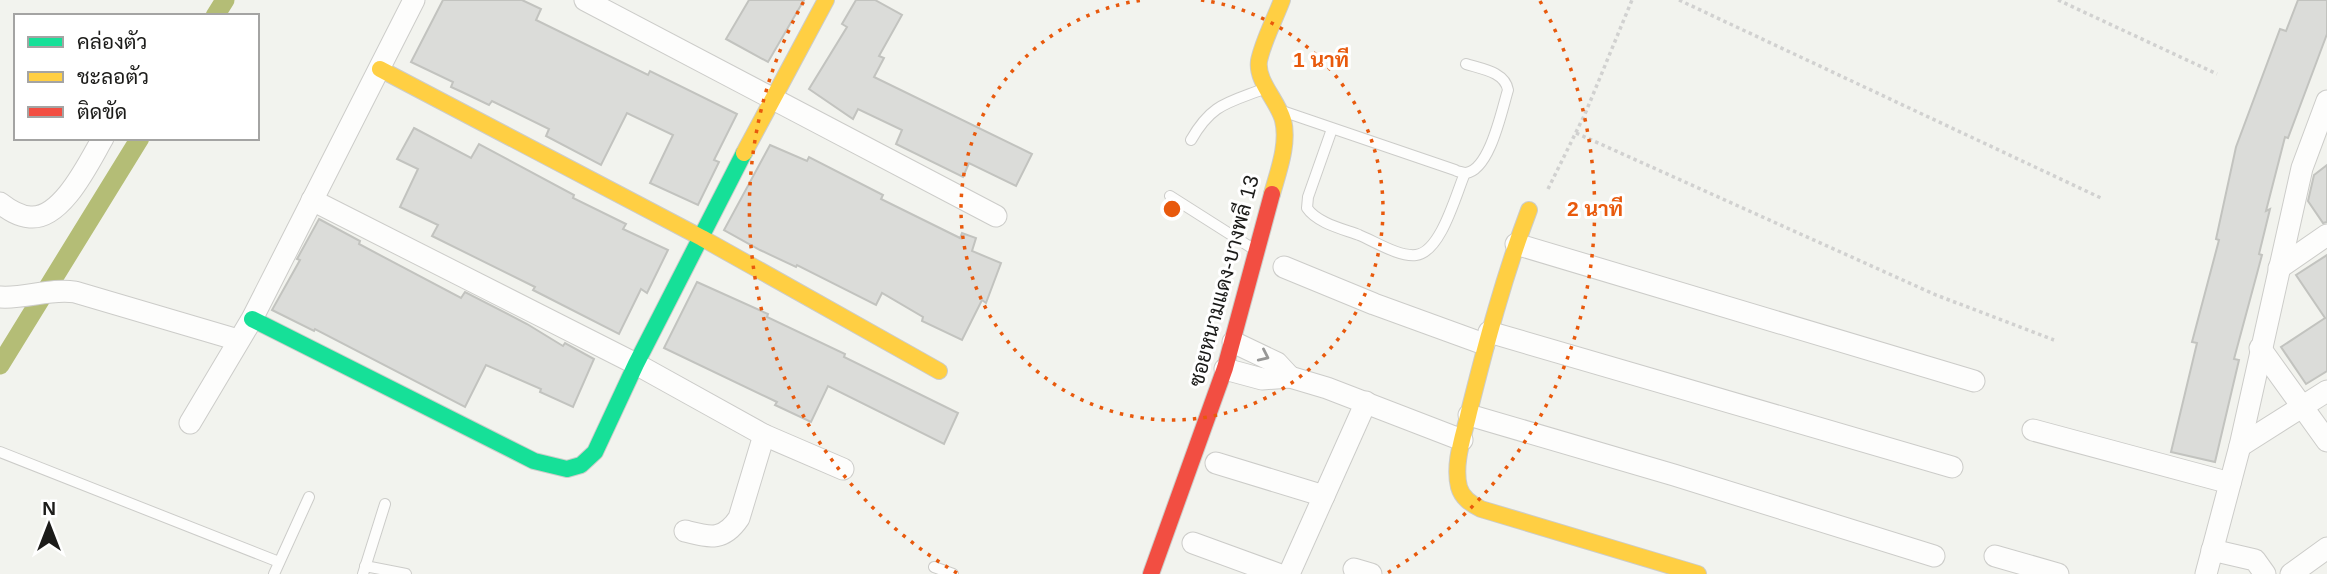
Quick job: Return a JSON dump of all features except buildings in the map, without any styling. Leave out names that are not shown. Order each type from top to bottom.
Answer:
[{"type":"street","points":[[190,423],[252,319],[414,0]]},
{"type":"street","points":[[585,0],[996,216]]},
{"type":"street","points":[[252,319],[534,461],[558,470],[574,468],[586,462],[595,452],[636,364],[772,98],[826,0]]},
{"type":"street","name":"ซอยหนามแดง-บางพลี 13","points":[[1151,574],[1225,369],[1258,251],[1285,132],[1282,116],[1259,73],[1259,62],[1282,0]]},
{"type":"street","points":[[380,69],[702,239],[939,371]]},
{"type":"street","points":[[2206,574],[2240,446],[2302,168],[2327,101]]},
{"type":"street","points":[[0,203],[16,214],[32,218],[48,215],[64,199],[102,140]]},
{"type":"street","points":[[312,200],[636,364],[764,435],[843,468]]},
{"type":"street","points":[[1529,210],[1486,338],[1462,440],[1459,489],[1466,501],[1481,509],[1698,574]]},
{"type":"street","points":[[2279,268],[2327,234]]},
{"type":"street","points":[[1516,244],[1974,381]]},
{"type":"street","points":[[1284,267],[1374,304],[1486,338],[1952,467]]},
{"type":"street","points":[[9,298],[64,290],[90,295],[238,340]]},
{"type":"street","points":[[1233,342],[1277,363],[1290,377]]},
{"type":"street","points":[[2260,348],[2327,441]]},
{"type":"street","points":[[1225,369],[1262,379],[1290,377],[1366,402],[1462,440]]},
{"type":"street","points":[[2240,446],[2327,391]]},
{"type":"street","points":[[1289,574],[1366,402]]},
{"type":"street","points":[[1469,415],[1934,556]]},
{"type":"street","points":[[2033,430],[2230,483]]},
{"type":"street","points":[[685,531],[711,537],[731,530],[739,518],[764,435]]},
{"type":"street","points":[[1216,463],[1324,496]]},
{"type":"street","points":[[1193,543],[1278,574]]},
{"type":"street","points":[[2291,574],[2327,548]]},
{"type":"street","points":[[2212,550],[2255,560],[2265,574]]},
{"type":"street","points":[[1995,556],[2059,574]]},
{"type":"lane","points":[[1332,128],[1308,197],[1307,208],[1318,218],[1400,252],[1414,255],[1423,253],[1438,239],[1465,173],[1478,166],[1488,152],[1508,90],[1503,77],[1466,64]]},
{"type":"lane","points":[[1191,141],[1210,113],[1266,88]]},
{"type":"lane","points":[[1279,110],[1465,173]]},
{"type":"lane","points":[[1170,196],[1258,251]]},
{"type":"lane","points":[[0,452],[279,562]]},
{"type":"lane","points":[[274,574],[309,497]]},
{"type":"lane","points":[[384,504],[364,570],[406,574]]},
{"type":"lane","points":[[934,567],[953,574]]},
{"type":"path","points":[[1548,189],[1576,133],[1632,0]]},
{"type":"path","points":[[1679,0],[2101,198]]},
{"type":"path","points":[[2058,0],[2217,74]]},
{"type":"path","points":[[1576,133],[1936,295],[2054,340]]},
{"type":"waterway","points":[[216,14],[225,0]]},
{"type":"waterway","points":[[0,365],[139,140]]},
{"type":"traffic: fast","points":[[252,319],[534,461],[567,469],[581,465],[595,452],[636,364],[744,153]]},
{"type":"traffic: slow","points":[[744,153],[826,0]]},
{"type":"traffic: slow","points":[[1272,194],[1285,139],[1283,120],[1261,76],[1259,61],[1282,0]]},
{"type":"traffic: slow","points":[[380,69],[702,238],[939,371]]},
{"type":"traffic: slow","points":[[1529,210],[1496,310],[1462,440],[1457,468],[1460,491],[1467,500],[1481,509],[1698,574]]},
{"type":"traffic: jam","points":[[1151,574],[1225,368],[1272,194]]}]
